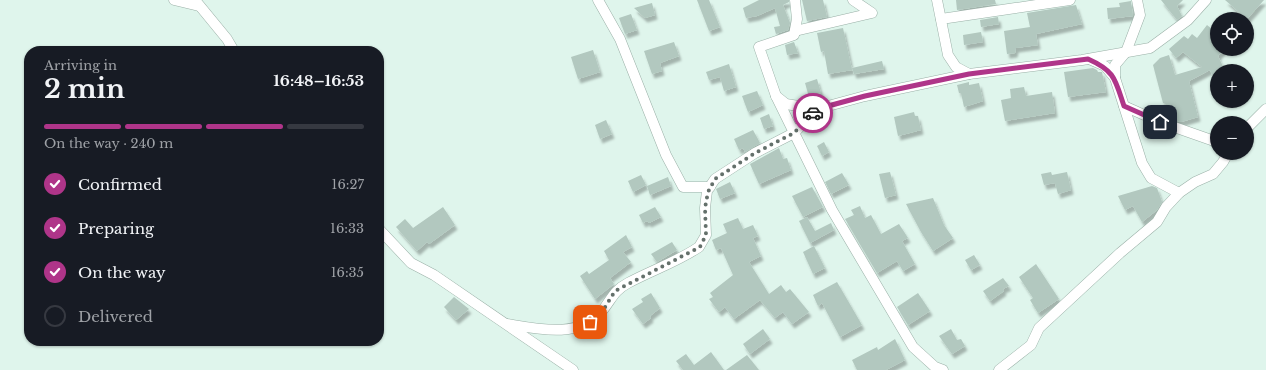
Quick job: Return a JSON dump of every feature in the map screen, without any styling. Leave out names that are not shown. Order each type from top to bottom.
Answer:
[{"type":"street","points":[[174,0],[197,3],[231,46]]},
{"type":"street","points":[[598,0],[620,39],[666,155],[683,187],[710,187]]},
{"type":"street","points":[[795,0],[797,19],[794,35],[759,47],[776,96],[832,210],[913,347],[934,367],[943,370]]},
{"type":"street","points":[[795,31],[872,13],[853,0]]},
{"type":"street","points":[[937,0],[948,55],[956,67],[969,74]]},
{"type":"street","points":[[941,19],[1070,0]]},
{"type":"street","points":[[1137,0],[1140,16],[1126,52],[1115,64],[1115,78],[1142,163],[1152,178],[1179,193]]},
{"type":"street","points":[[776,96],[786,104],[817,109],[865,96],[969,74],[1088,59],[1150,48],[1188,20],[1206,0]]},
{"type":"street","points":[[1088,59],[1104,66],[1115,78]]},
{"type":"street","points":[[1124,106],[1160,122],[1210,140]]},
{"type":"street","points":[[507,324],[539,329],[572,329],[590,322],[602,312],[615,291],[700,247],[706,235],[705,208],[708,192],[715,179],[755,153],[794,133],[817,109]]},
{"type":"street","points":[[1254,121],[1266,109]]},
{"type":"street","points":[[999,370],[1031,345],[1039,328],[1120,253],[1157,222],[1166,207],[1179,193],[1195,182],[1213,174],[1224,160]]},
{"type":"street","points":[[384,234],[411,263],[434,275],[573,370]]},
{"type":"building","points":[[697,0],[709,0],[720,27],[709,31]]},
{"type":"building","points":[[759,0],[789,0],[789,2],[783,5],[790,23],[788,30],[776,34],[774,27],[780,26],[775,8],[757,16],[746,18],[743,8]]},
{"type":"building","points":[[802,0],[823,0],[827,17],[807,21]]},
{"type":"building","points":[[956,0],[995,0],[996,4],[957,10]]},
{"type":"building","points":[[1161,0],[1183,0],[1177,6],[1182,16],[1177,20]]},
{"type":"building","points":[[1225,0],[1264,0],[1253,12],[1239,12]]},
{"type":"building","points":[[1131,1],[1133,16],[1108,19],[1107,8],[1120,7],[1119,3]]},
{"type":"building","points":[[652,3],[655,15],[645,18],[634,8]]},
{"type":"building","points":[[1076,5],[1082,24],[1036,34],[1038,45],[1016,48],[1015,53],[1007,54],[1004,31],[1030,27],[1027,13]]},
{"type":"building","points":[[631,14],[637,30],[625,34],[619,18]]},
{"type":"building","points":[[998,17],[999,24],[981,27],[980,20]]},
{"type":"building","points":[[1207,25],[1210,27],[1210,56],[1218,56],[1222,64],[1210,64],[1210,70],[1189,81],[1198,117],[1181,122],[1170,119],[1165,103],[1163,103],[1153,65],[1160,58],[1169,55],[1175,75],[1202,67],[1183,52],[1176,58],[1169,49],[1184,36],[1188,39],[1192,34],[1197,38]]},
{"type":"building","points":[[843,28],[852,70],[828,74],[824,51],[821,52],[817,33]]},
{"type":"building","points":[[981,32],[983,42],[964,45],[963,35]]},
{"type":"building","points":[[674,42],[679,56],[660,63],[662,71],[652,74],[644,51]]},
{"type":"building","points":[[794,42],[798,53],[787,55],[785,45]]},
{"type":"building","points":[[593,50],[600,72],[578,79],[571,57]]},
{"type":"building","points":[[882,61],[884,69],[854,74],[852,68]]},
{"type":"building","points":[[729,64],[736,87],[724,91],[720,77],[709,80],[706,72]]},
{"type":"building","points":[[1093,68],[1098,72],[1102,72],[1106,92],[1068,97],[1064,72]]},
{"type":"building","points":[[817,79],[821,93],[809,97],[805,83]]},
{"type":"building","points":[[969,82],[969,85],[979,83],[983,101],[964,107],[961,93],[959,93],[957,85]]},
{"type":"building","points":[[1024,87],[1026,96],[1052,92],[1055,113],[1005,121],[1001,100],[1011,98],[1010,89]]},
{"type":"building","points":[[757,91],[763,105],[748,112],[742,96]]},
{"type":"building","points":[[914,112],[915,116],[918,116],[921,130],[898,136],[894,117]]},
{"type":"building","points":[[769,114],[773,126],[764,129],[760,118]]},
{"type":"building","points":[[606,120],[612,134],[600,139],[595,125]]},
{"type":"building","points":[[753,130],[760,143],[745,152],[743,148],[739,150],[734,139]]},
{"type":"building","points":[[824,142],[829,152],[822,156],[817,146]]},
{"type":"building","points":[[779,148],[783,159],[787,158],[791,170],[759,184],[750,164]]},
{"type":"building","points":[[890,172],[896,195],[885,198],[879,174]]},
{"type":"building","points":[[1051,172],[1052,175],[1067,172],[1071,190],[1058,194],[1055,183],[1044,185],[1041,174]]},
{"type":"building","points":[[842,173],[849,185],[831,194],[825,182]]},
{"type":"building","points":[[641,175],[646,185],[633,192],[628,181]]},
{"type":"building","points":[[668,177],[671,186],[650,195],[647,186]]},
{"type":"building","points":[[730,182],[735,193],[720,199],[716,189]]},
{"type":"building","points":[[1152,186],[1157,188],[1162,202],[1157,210],[1142,222],[1133,206],[1125,210],[1118,196]]},
{"type":"building","points":[[812,187],[823,207],[803,217],[792,196]]},
{"type":"building","points":[[933,198],[944,225],[953,238],[933,251],[906,204]]},
{"type":"building","points":[[860,206],[865,218],[871,215],[881,234],[899,224],[908,238],[902,241],[915,264],[903,271],[897,261],[877,273],[845,219],[854,215],[851,210]]},
{"type":"building","points":[[443,207],[455,225],[429,244],[427,242],[417,251],[396,227],[405,219],[413,228]]},
{"type":"building","points":[[655,207],[661,217],[649,223],[647,221],[643,223],[639,215]]},
{"type":"building","points":[[807,217],[815,231],[831,223],[834,230],[810,243],[799,221]]},
{"type":"building","points":[[738,218],[743,229],[753,225],[758,236],[753,238],[761,256],[749,262],[769,294],[781,285],[786,292],[790,289],[809,312],[792,324],[783,312],[775,318],[760,300],[734,319],[725,307],[719,312],[709,299],[713,297],[710,293],[733,275],[721,248],[716,250],[712,240],[727,233],[723,224]]},
{"type":"building","points":[[626,235],[632,247],[623,252],[631,262],[610,278],[614,284],[595,299],[580,276],[587,271],[589,274],[609,260],[604,251]]},
{"type":"building","points":[[672,242],[677,250],[657,262],[651,254]]},
{"type":"building","points":[[814,246],[825,268],[813,274],[803,252]]},
{"type":"building","points":[[974,255],[980,265],[971,270],[965,260]]},
{"type":"building","points":[[1036,264],[1059,299],[1038,313],[1030,300],[1033,298],[1019,277]]},
{"type":"building","points":[[1003,278],[1009,286],[1003,289],[1004,291],[990,301],[983,291]]},
{"type":"building","points":[[837,282],[862,325],[840,337],[822,303],[818,306],[813,295]]},
{"type":"building","points":[[651,293],[660,308],[643,324],[632,309],[643,302],[641,299]]},
{"type":"building","points":[[918,293],[930,311],[908,325],[897,307]]},
{"type":"building","points":[[454,297],[469,309],[456,320],[444,307]]},
{"type":"building","points":[[763,329],[770,339],[750,354],[743,344]]},
{"type":"building","points":[[951,329],[957,340],[961,339],[965,346],[952,354],[939,336]]},
{"type":"building","points":[[895,339],[905,360],[886,370],[857,370],[852,360],[877,347],[878,350]]},
{"type":"building","points":[[711,352],[724,370],[683,370],[676,361],[686,354],[694,365]]},
{"type":"building","points":[[747,355],[759,370],[726,370]]},
{"type":"way so far","points":[[590,322],[602,312],[615,291],[700,247],[706,235],[705,208],[708,192],[715,179],[755,153],[794,133],[813,113]]},
{"type":"route","points":[[813,113],[817,109],[865,96],[969,74],[1088,59],[1104,66],[1115,78],[1124,106],[1160,122]]}]
